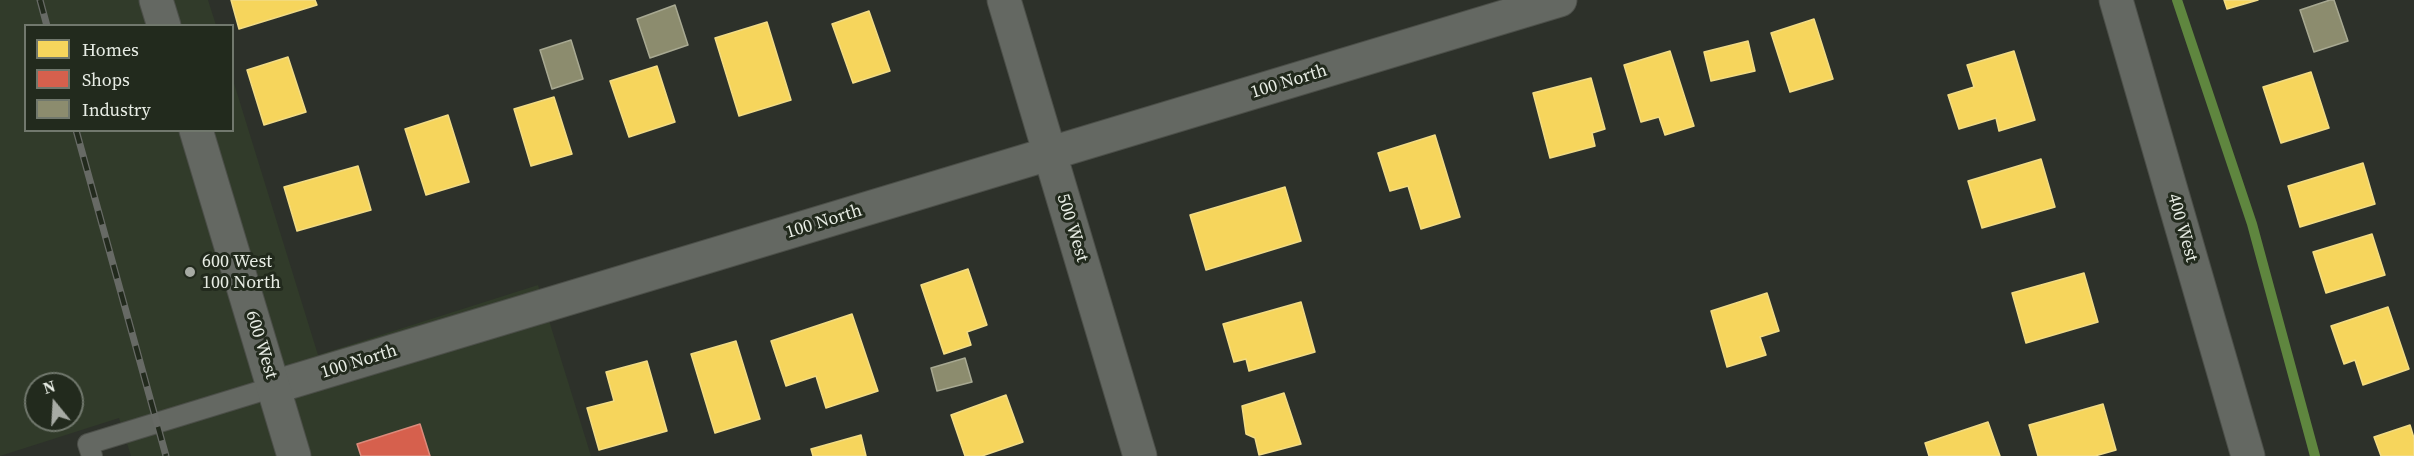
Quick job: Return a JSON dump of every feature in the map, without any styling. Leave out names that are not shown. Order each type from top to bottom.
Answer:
[{"type":"street","points":[[156,0],[163,24]]},
{"type":"street","name":"500 West","points":[[1004,0],[1140,456]]},
{"type":"street","name":"100 North","points":[[274,387],[1560,0]]},
{"type":"street","name":"400 West","points":[[2116,0],[2248,456]]},
{"type":"street","name":"600 West","points":[[197,132],[294,456]]},
{"type":"lane","name":"100 North","points":[[90,450],[274,387]]},
{"type":"shaded area","points":[[0,0],[208,0],[216,24],[24,24],[24,132],[234,132],[234,83],[318,355],[538,285],[591,456],[131,456],[119,418],[84,429],[84,372],[24,372],[24,432],[75,432],[0,456]]},
{"type":"building: Homes","points":[[231,0],[315,0],[317,5],[239,29]]},
{"type":"building: Homes","points":[[2224,0],[2258,0],[2227,9]]},
{"type":"building: Homes","points":[[869,11],[890,71],[853,83],[832,24]]},
{"type":"building: Homes","points":[[1814,19],[1833,79],[1790,92],[1771,33]]},
{"type":"building: Homes","points":[[767,22],[791,100],[739,116],[715,38]]},
{"type":"building: Homes","points":[[1748,41],[1755,71],[1711,81],[1704,52]]},
{"type":"building: Homes","points":[[1670,51],[1694,126],[1665,135],[1659,117],[1641,122],[1624,65]]},
{"type":"building: Homes","points":[[2014,51],[2035,120],[1999,131],[1996,118],[1959,129],[1948,95],[1974,87],[1967,65]]},
{"type":"building: Homes","points":[[288,57],[306,112],[264,125],[247,70]]},
{"type":"building: Homes","points":[[657,66],[675,122],[629,137],[610,81]]},
{"type":"building: Homes","points":[[2311,72],[2329,128],[2281,143],[2263,87]]},
{"type":"building: Homes","points":[[1591,78],[1605,129],[1592,133],[1595,146],[1550,158],[1533,93]]},
{"type":"building: Homes","points":[[554,97],[572,154],[531,166],[514,109]]},
{"type":"building: Homes","points":[[448,115],[469,182],[426,195],[405,129]]},
{"type":"building: Homes","points":[[1435,135],[1460,217],[1421,229],[1408,186],[1390,191],[1378,153]]},
{"type":"building: Homes","points":[[2041,159],[2055,207],[1982,228],[1968,181]]},
{"type":"building: Homes","points":[[2363,163],[2375,204],[2300,227],[2288,186]]},
{"type":"building: Homes","points":[[358,166],[371,210],[297,231],[284,187]]},
{"type":"building: Homes","points":[[1285,187],[1301,241],[1206,270],[1190,215]]},
{"type":"building: Homes","points":[[2372,234],[2385,275],[2326,293],[2313,252]]},
{"type":"building: Homes","points":[[968,269],[987,325],[967,332],[971,345],[944,354],[921,285]]},
{"type":"building: Homes","points":[[2084,273],[2098,322],[2026,343],[2012,293]]},
{"type":"building: Homes","points":[[1767,293],[1779,331],[1760,337],[1766,355],[1727,367],[1711,311]]},
{"type":"building: Homes","points":[[1301,302],[1315,352],[1249,371],[1246,359],[1234,362],[1223,324]]},
{"type":"building: Homes","points":[[2388,307],[2409,369],[2363,385],[2355,360],[2344,364],[2331,326]]},
{"type":"building: Homes","points":[[852,314],[878,391],[826,408],[816,376],[786,386],[771,341]]},
{"type":"building: Homes","points":[[736,341],[760,419],[715,433],[691,354]]},
{"type":"building: Homes","points":[[647,361],[667,431],[599,450],[587,408],[614,401],[606,372]]},
{"type":"building: Homes","points":[[1284,393],[1301,444],[1259,455],[1255,438],[1246,434],[1242,406]]},
{"type":"building: Homes","points":[[1006,395],[1023,442],[982,456],[965,456],[951,415]]},
{"type":"building: Homes","points":[[2103,404],[2116,450],[2095,456],[2038,456],[2029,425]]},
{"type":"building: Homes","points":[[1988,422],[2000,456],[1929,456],[1925,443]]},
{"type":"building: Homes","points":[[2410,425],[2414,438],[2414,456],[2381,456],[2374,437]]},
{"type":"building: Homes","points":[[861,435],[866,456],[813,456],[811,449]]},
{"type":"building: Shops","points":[[420,424],[430,456],[361,456],[357,444]]},
{"type":"building: Industry","points":[[2334,0],[2348,41],[2314,52],[2300,10]]},
{"type":"building: Industry","points":[[675,5],[688,45],[650,58],[637,19]]},
{"type":"building: Industry","points":[[571,40],[583,79],[552,89],[540,50]]},
{"type":"building: Industry","points":[[965,358],[972,382],[937,391],[931,368]]},
{"type":"waterway","points":[[2177,0],[2252,224],[2315,456]]},
{"type":"railway","points":[[40,0],[46,24]]},
{"type":"railway","points":[[77,132],[166,456]]},
{"type":"place","name":"600 West 100 North","points":[[190,272]]}]
